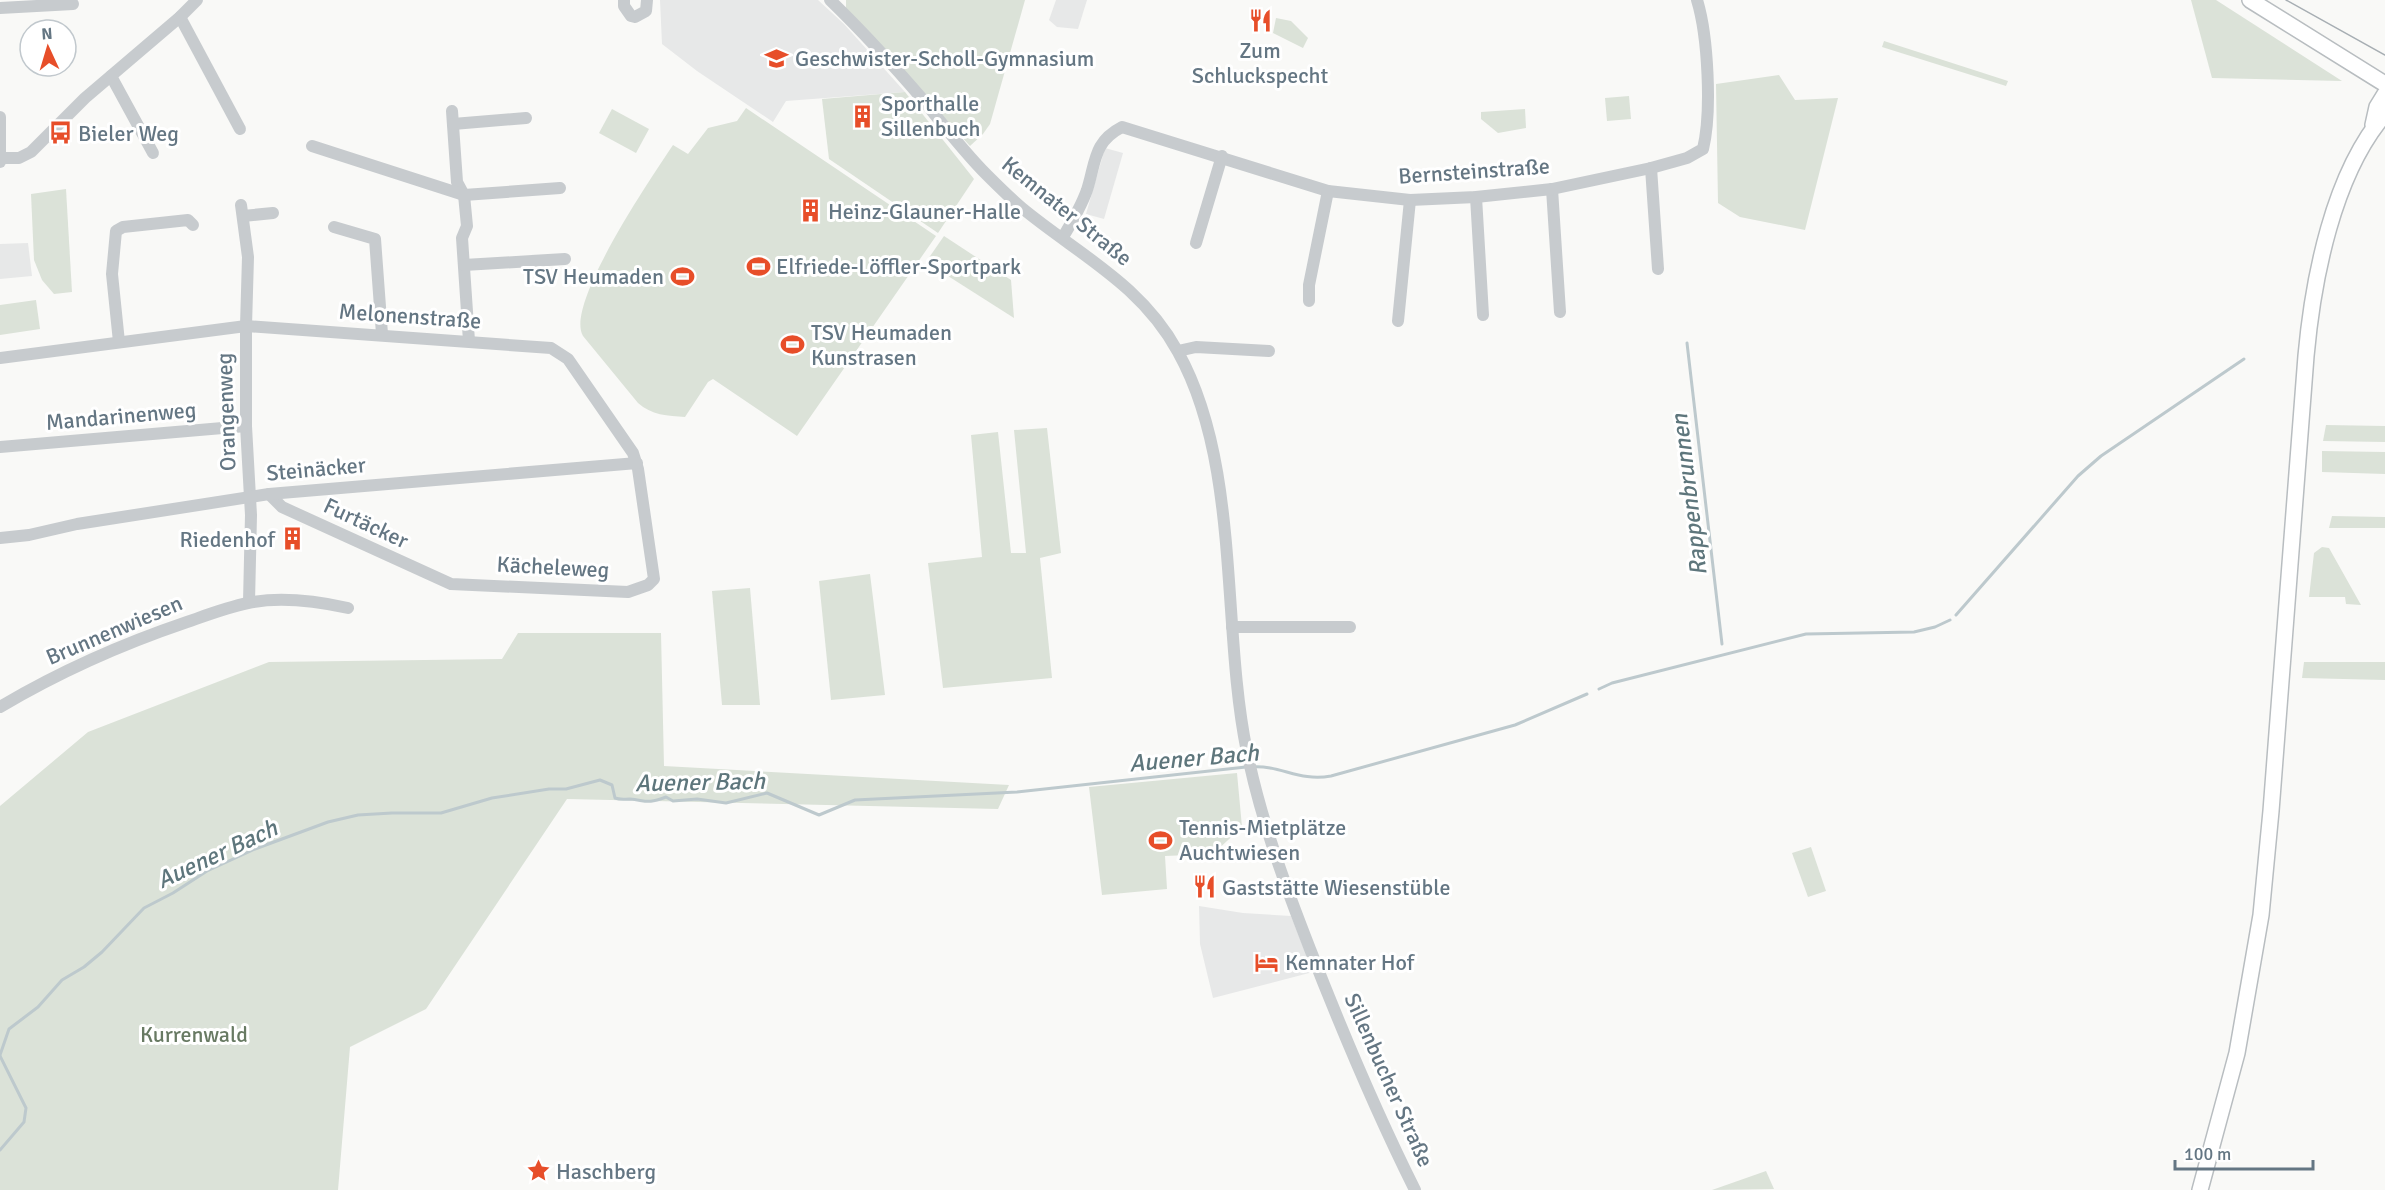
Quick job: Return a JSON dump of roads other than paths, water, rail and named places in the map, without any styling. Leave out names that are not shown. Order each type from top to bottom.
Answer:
[{"type":"main road","points":[[2250,0],[2385,84]]},
{"type":"main road","points":[[2379,124],[2377,107],[2385,94]]},
{"type":"main road","points":[[2200,1190],[2237,1053],[2261,915],[2307,349],[2314,292],[2330,225],[2344,186],[2385,114]]},
{"type":"street","points":[[0,117],[1,160],[19,158],[31,152],[85,98],[197,0]]},
{"type":"street","points":[[624,0],[624,6],[631,16],[635,17],[646,11],[647,0]]},
{"type":"street","name":"Kemnater Straße","points":[[830,0],[874,44],[984,172],[1020,206],[1128,287],[1148,309],[1178,351],[1198,396],[1218,481],[1224,534]]},
{"type":"street","name":"Bernsteinstraße","points":[[1063,237],[1087,190],[1101,142],[1116,129],[1122,127],[1222,156],[1328,191],[1410,200],[1476,197],[1552,189],[1651,168],[1686,158],[1703,149],[1707,132],[1706,53],[1697,0]]},
{"type":"street","points":[[0,9],[73,4]]},
{"type":"street","points":[[180,17],[240,129]]},
{"type":"street","points":[[111,76],[153,153]]},
{"type":"street","points":[[469,341],[462,238],[467,226],[464,195],[457,182],[453,117],[526,118]]},
{"type":"street","points":[[312,146],[464,195],[560,188]]},
{"type":"street","points":[[1196,243],[1222,156]]},
{"type":"street","points":[[1651,168],[1658,269]]},
{"type":"street","points":[[1552,189],[1560,312]]},
{"type":"street","points":[[1309,301],[1309,285],[1328,191]]},
{"type":"street","points":[[1476,197],[1483,315]]},
{"type":"street","points":[[1398,321],[1410,200]]},
{"type":"street","name":"Orangenweg","points":[[250,496],[246,426],[248,257],[242,211],[273,213]]},
{"type":"street","points":[[119,342],[112,274],[116,231],[123,227],[188,220],[193,225]]},
{"type":"street","points":[[334,227],[375,239],[382,334]]},
{"type":"street","points":[[464,265],[565,259]]},
{"type":"street","name":"Melonenstraße","points":[[0,358],[246,326],[542,346],[561,353],[568,359],[633,453],[637,463],[652,555],[654,579],[652,583]]},
{"type":"street","points":[[1178,351],[1196,347],[1269,351]]},
{"type":"street","name":"Mandarinenweg","points":[[0,447],[246,426]]},
{"type":"street","name":"Steinäcker","points":[[0,538],[29,535],[250,496],[637,463]]},
{"type":"street","name":"Furtäcker","points":[[269,494],[282,507],[450,584]]},
{"type":"street","points":[[249,602],[250,496]]},
{"type":"street","name":"Sillenbucher Straße","points":[[1224,534],[1239,706],[1250,766],[1276,860],[1320,976],[1362,1077],[1416,1190]]},
{"type":"street","name":"Kächeleweg","points":[[450,584],[628,592],[652,583]]},
{"type":"street","name":"Brunnenwiesen","points":[[0,707],[68,670],[122,647],[173,627],[249,602],[318,601],[348,608]]},
{"type":"street","points":[[1232,627],[1350,627]]},
{"type":"waterway","name":"Rappenbrunnen","points":[[1687,343],[1722,644]]},
{"type":"waterway","points":[[1956,615],[2078,476],[2101,456],[2244,359]]},
{"type":"waterway","points":[[1599,689],[1612,683],[1806,634],[1914,632],[1935,627],[1950,620]]},
{"type":"waterway","name":"Auener Bach","points":[[1252,767],[1272,768],[1309,777],[1331,776],[1515,725],[1587,694]]},
{"type":"waterway","name":"Auener Bach","points":[[0,1055],[9,1029],[38,1007],[62,980],[84,967],[102,952],[144,908],[207,871],[255,849],[328,822],[358,815],[441,813],[492,798],[549,789],[566,789],[600,780],[612,785],[615,798],[619,799],[651,801],[666,797],[673,801],[697,799],[726,803],[767,793],[819,815],[855,800],[1017,792],[1246,767]]},
{"type":"waterway","name":"Auener Bach","points":[[0,1056],[26,1108],[24,1122],[0,1150]]},
{"type":"tram line","points":[[2286,0],[2385,55]]},
{"type":"place","name":"Zum Schluckspecht","points":[[1260,21]]},
{"type":"place","name":"Geschwister-Scholl-Gymnasium","points":[[777,58]]},
{"type":"place","name":"Sporthalle Sillenbuch","points":[[863,116]]},
{"type":"place","name":"Bieler Weg","points":[[60,133]]},
{"type":"place","name":"Heinz-Glauner-Halle","points":[[810,211]]},
{"type":"place","name":"Elfriede-Löffler-Sportpark","points":[[758,266]]},
{"type":"place","name":"TSV Heumaden","points":[[682,276]]},
{"type":"place","name":"TSV Heumaden Kunstrasen","points":[[793,345]]},
{"type":"place","name":"Riedenhof","points":[[293,539]]},
{"type":"place","name":"Tennis-Mietplätze Auchtwiesen","points":[[1161,840]]},
{"type":"place","name":"Gaststätte Wiesenstüble","points":[[1204,887]]},
{"type":"place","name":"Kemnater Hof","points":[[1267,962]]},
{"type":"place","name":"Haschberg","points":[[538,1171]]},
{"type":"park label","name":"Kurrenwald","points":[[194,1034]]}]
